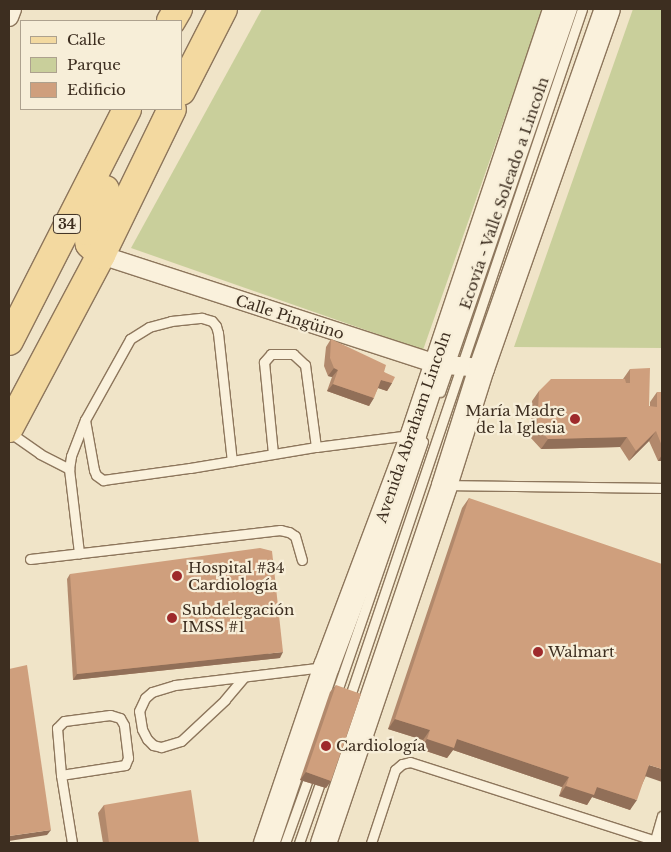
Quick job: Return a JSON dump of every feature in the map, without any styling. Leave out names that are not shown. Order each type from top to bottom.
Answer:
[{"type":"main road","points":[[172,20],[178,9]]},
{"type":"main road","points":[[182,89],[223,9]]},
{"type":"main road","name":"Avenida Abraham Lincoln","points":[[266,843],[326,666],[420,433],[456,366],[555,9]]},
{"type":"main road","points":[[323,843],[444,485],[456,366],[607,9]]},
{"type":"main road","name":"34","points":[[9,341],[126,110]]},
{"type":"main road","points":[[9,430],[101,255],[172,110]]},
{"type":"main road","points":[[101,255],[90,244],[87,232],[114,169],[117,150],[115,133]]},
{"type":"street","points":[[9,17],[12,9]]},
{"type":"street","name":"Calle Pingüino","points":[[101,255],[456,366]]},
{"type":"lane","points":[[436,404],[456,366],[572,9]]},
{"type":"lane","name":"Ecovía - Valle Soleado a Lincoln","points":[[349,699],[456,366],[582,9]]},
{"type":"lane","points":[[79,554],[69,468],[71,456],[85,420],[123,349],[138,332],[171,321],[208,318],[216,326],[232,461]]},
{"type":"lane","points":[[273,454],[264,362],[271,354],[293,354],[305,365],[316,447]]},
{"type":"lane","points":[[85,420],[94,470],[99,478],[103,480],[420,433],[336,694]]},
{"type":"lane","points":[[9,430],[40,454],[69,468]]},
{"type":"lane","points":[[444,485],[662,488]]},
{"type":"lane","points":[[30,559],[280,530],[295,536],[302,560]]},
{"type":"lane","points":[[244,677],[219,706],[181,741],[161,746],[153,745],[147,739],[142,729],[139,710],[145,698],[152,692],[175,685],[326,666]]},
{"type":"lane","points":[[61,775],[125,765],[128,758],[124,725],[120,718],[110,715],[64,721],[59,724],[56,733],[61,775],[72,843]]},
{"type":"lane","points":[[371,843],[395,770],[402,764],[410,762],[658,842],[662,816]]},
{"type":"lane","points":[[286,843],[306,782]]},
{"type":"lane","points":[[299,843],[319,786]]},
{"type":"green space","points":[[262,9],[543,9],[423,350],[131,248]]},
{"type":"green space","points":[[633,9],[662,9],[662,348],[514,347]]},
{"type":"building","points":[[331,339],[386,365],[384,372],[395,377],[392,383],[381,380],[374,398],[333,384],[338,370],[334,368],[330,358]]},
{"type":"building","points":[[650,368],[649,406],[657,407],[657,392],[662,392],[662,446],[656,431],[636,451],[627,437],[548,439],[537,427],[539,391],[551,379],[625,379],[626,383],[630,383],[630,369]]},
{"type":"building","name":"Walmart","points":[[469,498],[662,564],[662,769],[649,765],[637,800],[597,787],[594,795],[566,786],[569,777],[457,739],[454,748],[427,739],[430,730],[395,719]]},
{"type":"building","name":"Subdelegación IMSS #1","points":[[260,548],[272,551],[283,652],[77,674],[70,574]]},
{"type":"building","points":[[27,665],[51,830],[9,836],[9,669]]},
{"type":"building","name":"Cardiología","points":[[336,685],[361,694],[331,781],[306,772]]},
{"type":"building","points":[[191,790],[199,843],[109,843],[104,805]]},
{"type":"place","name":"María Madre de la Iglesia","points":[[575,419]]},
{"type":"place","name":"Hospital #34 Cardiología","points":[[177,576]]},
{"type":"place","name":"Subdelegación IMSS #1","points":[[172,618]]},
{"type":"place","name":"Walmart","points":[[538,652]]},
{"type":"place","name":"Cardiología","points":[[326,746]]}]
